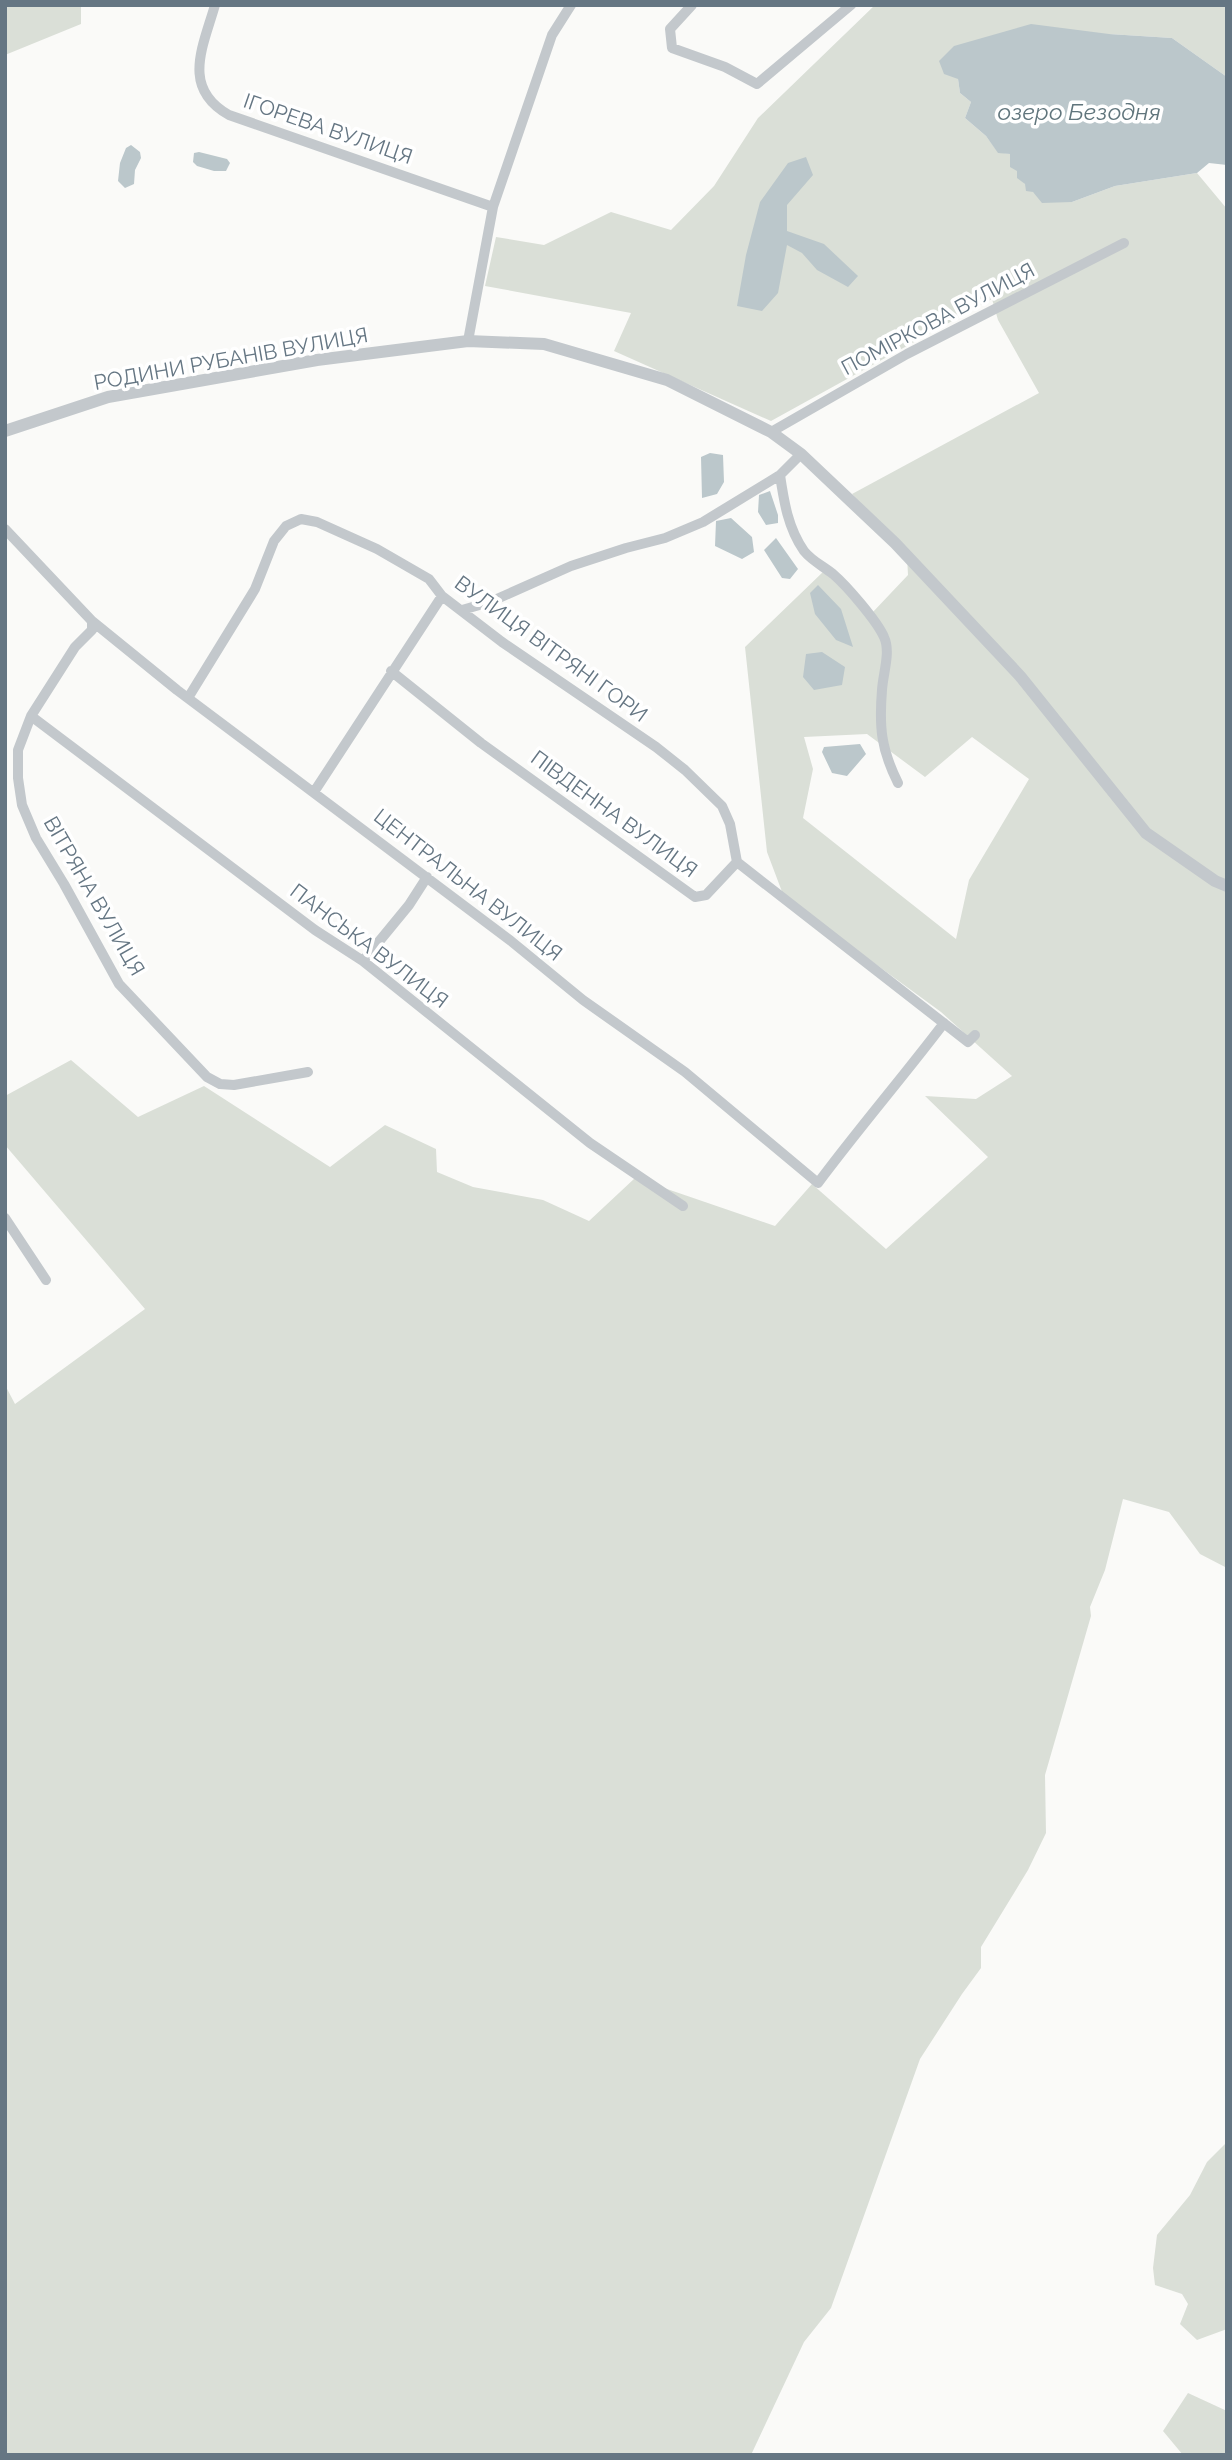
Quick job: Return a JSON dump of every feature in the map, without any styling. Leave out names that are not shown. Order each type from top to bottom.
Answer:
[{"type":"street","name":"ІГОРЕВА ВУЛИЦЯ","points":[[215,5],[199,59],[198,78],[216,108],[229,115],[493,207]]},
{"type":"street","points":[[467,341],[493,207],[552,35],[571,5]]},
{"type":"street","points":[[692,5],[670,29],[672,48],[725,67],[757,84],[851,5]]},
{"type":"street","name":"ПОМІРКОВА ВУЛИЦЯ","points":[[771,432],[919,348],[1124,243]]},
{"type":"street","name":"РОДИНИ РУБАНІВ ВУЛИЦЯ","points":[[5,430],[108,397],[317,360],[467,341],[544,344],[667,380],[771,432],[801,454],[895,543],[1020,676],[1146,833],[1215,881],[1227,886]]},
{"type":"street","points":[[462,610],[490,602],[571,566],[665,538],[704,522],[780,475],[801,454]]},
{"type":"street","points":[[780,475],[789,524],[803,550],[846,586],[884,637],[887,651],[882,689],[881,737],[898,783]]},
{"type":"street","name":"ВУЛИЦЯ ВІТРЯНІ ГОРИ","points":[[188,698],[256,589],[274,541],[286,526],[301,519],[317,522],[429,579],[442,596],[502,642],[656,747],[722,806],[730,824],[737,862]]},
{"type":"street","points":[[5,529],[92,621]]},
{"type":"street","points":[[314,792],[391,670],[442,596]]},
{"type":"street","name":"ЦЕНТРАЛЬНА ВУЛИЦЯ","points":[[92,621],[188,698],[511,940],[583,1000],[685,1072],[818,1183],[944,1023]]},
{"type":"street","name":"ВІТРЯНА ВУЛИЦЯ","points":[[92,621],[92,630],[75,647],[31,716],[19,750],[18,778],[22,805],[36,838],[119,984],[207,1076],[220,1084],[256,1083],[308,1072]]},
{"type":"street","name":"ПІВДЕННА ВУЛИЦЯ","points":[[391,670],[481,743],[695,897],[706,895],[737,862]]},
{"type":"street","name":"ПАНСЬКА ВУЛИЦЯ","points":[[31,716],[315,930],[363,961],[590,1143],[683,1206]]},
{"type":"street","points":[[737,862],[740,867],[968,1042],[975,1035]]},
{"type":"street","points":[[363,961],[409,905],[427,877]]},
{"type":"street","points":[[5,1218],[46,1280]]},
{"type":"shaded area","points":[[5,5],[81,5],[81,24],[5,55]]},
{"type":"shaded area","points":[[875,5],[1227,5],[1227,77],[1172,38],[1109,34],[958,79],[960,93],[971,102],[965,118],[986,136],[998,152],[1010,154],[1025,184],[1033,192],[1072,202],[1115,186],[1197,173],[1227,209],[1227,1568],[1200,1554],[1169,1512],[1123,1499],[1105,1570],[1090,1607],[1091,1616],[1045,1775],[1046,1833],[1028,1870],[981,1947],[981,1968],[920,2059],[831,2308],[804,2342],[751,2455],[5,2455],[5,1385],[15,1404],[145,1309],[5,1145],[5,1096],[71,1060],[138,1117],[204,1086],[330,1167],[385,1125],[436,1149],[437,1172],[473,1187],[543,1200],[589,1221],[635,1178],[775,1226],[812,1184],[886,1249],[988,1157],[925,1096],[976,1099],[1012,1076],[941,1012],[784,897],[767,852],[745,647],[824,571],[872,613],[908,575],[907,556],[852,494],[1039,393],[998,320],[992,299],[771,421],[614,351],[631,313],[485,286],[496,237],[544,245],[611,212],[671,230],[714,186],[758,118]],"holes":[[[867,734],[925,777],[972,737],[1029,779],[969,880],[956,939],[803,818],[813,769],[804,737]]]},
{"type":"shaded area","points":[[1227,2142],[1227,2329],[1197,2340],[1180,2324],[1188,2304],[1182,2294],[1155,2285],[1153,2268],[1157,2235],[1190,2195],[1207,2162]]},
{"type":"shaded area","points":[[1188,2393],[1227,2411],[1227,2455],[1183,2455],[1163,2431]]},
{"type":"water","name":"озеро Безодня","points":[[1031,24],[1109,34],[1172,38],[1227,77],[1227,165],[1209,163],[1197,173],[1115,186],[1072,202],[1042,203],[1033,192],[1026,191],[1025,184],[1017,178],[1017,171],[1010,167],[1010,154],[998,153],[986,136],[965,118],[971,102],[960,93],[958,79],[944,74],[939,61],[954,46]]},
{"type":"water","points":[[131,145],[140,152],[141,158],[135,170],[134,184],[125,188],[118,181],[120,163],[126,148]]},
{"type":"water","points":[[194,153],[227,159],[230,163],[226,171],[197,166],[193,162]]},
{"type":"water","points":[[806,157],[813,175],[787,205],[787,231],[824,244],[858,276],[848,287],[817,270],[802,253],[787,245],[778,293],[762,311],[737,306],[746,255],[760,202],[788,163]]},
{"type":"water","points":[[710,453],[723,455],[724,482],[717,494],[702,498],[701,457]]},
{"type":"water","points":[[770,491],[778,523],[766,525],[758,512],[759,495]]},
{"type":"water","points":[[731,518],[752,537],[754,552],[742,559],[715,546],[716,521]]},
{"type":"water","points":[[776,538],[798,569],[790,579],[782,578],[764,550]]},
{"type":"water","points":[[818,585],[841,609],[853,647],[836,640],[815,614],[810,593]]},
{"type":"water","points":[[822,652],[845,667],[842,685],[814,690],[803,677],[806,654]]},
{"type":"water","points":[[860,744],[866,754],[847,776],[832,773],[822,752],[824,747]]}]
